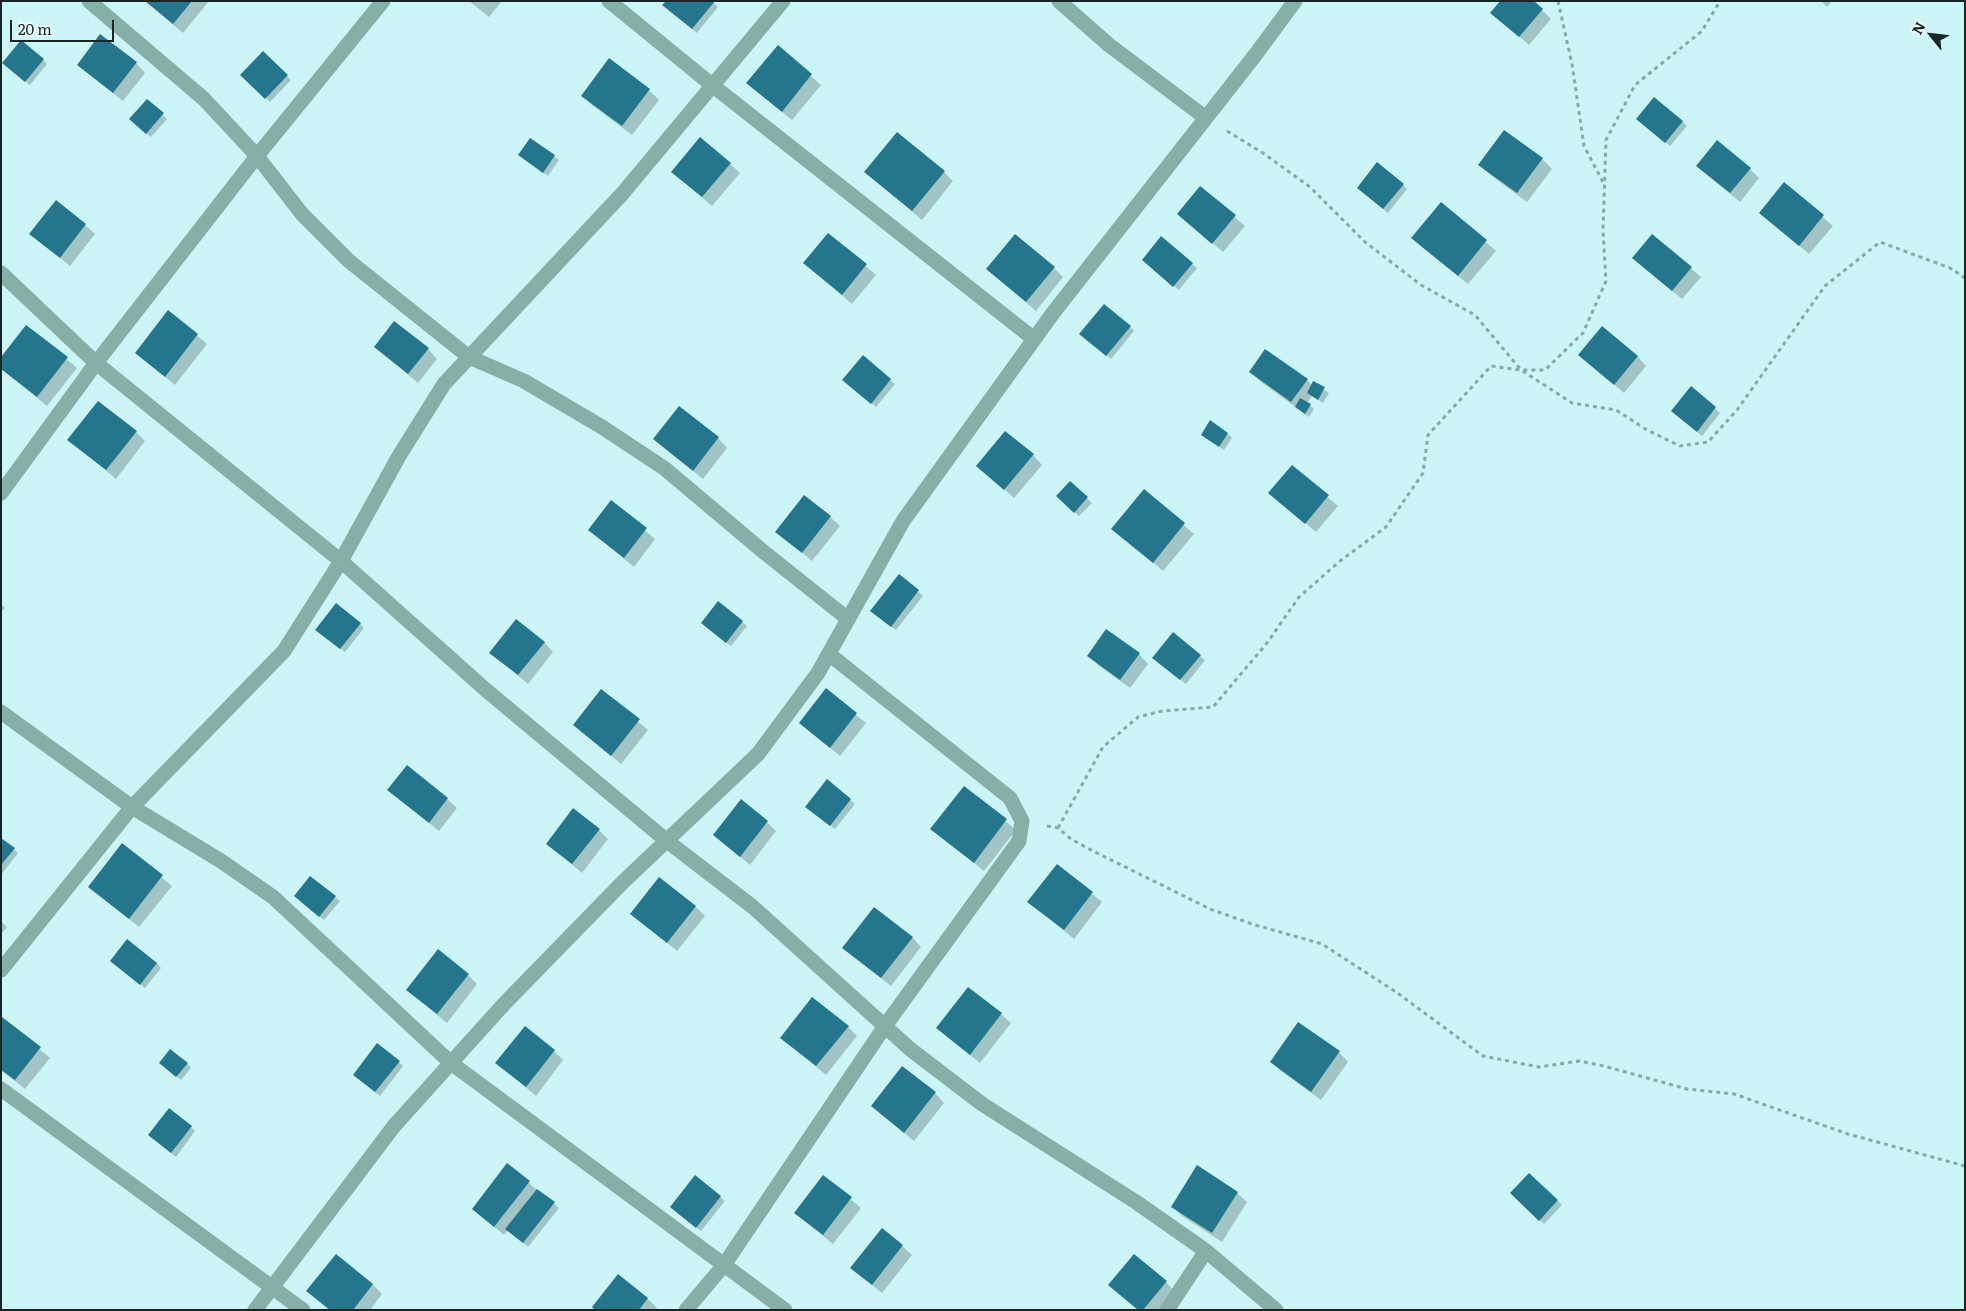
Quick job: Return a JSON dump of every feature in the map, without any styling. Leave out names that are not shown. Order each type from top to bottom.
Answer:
[{"type":"street","points":[[88,1],[204,100],[257,156],[302,214],[348,261],[469,357],[524,381],[664,468],[765,553],[848,619]]},
{"type":"street","points":[[1,493],[96,362],[257,156],[384,1]]},
{"type":"street","points":[[609,1],[712,85],[1034,339]]},
{"type":"street","points":[[1,970],[132,807],[284,651],[341,561],[399,456],[444,384],[622,194],[783,1]]},
{"type":"street","points":[[1059,1],[1109,45],[1206,118]]},
{"type":"street","points":[[256,1310],[394,1126],[504,1004],[624,882],[758,754],[818,673],[903,521],[1034,339],[1295,1]]},
{"type":"street","points":[[1,274],[96,362],[341,561],[486,690],[667,841],[753,907],[910,1049],[982,1104],[1136,1202],[1206,1251],[1276,1310]]},
{"type":"street","points":[[686,1310],[724,1264],[885,1026],[1019,841],[1022,821],[1010,798],[829,654]]},
{"type":"street","points":[[1,712],[132,807],[221,861],[273,897],[451,1063],[786,1310]]},
{"type":"street","points":[[1,1089],[303,1310]]},
{"type":"street","points":[[1167,1310],[1206,1251]]},
{"type":"path","points":[[1558,1],[1572,64],[1584,146],[1605,185]]},
{"type":"path","points":[[1058,828],[1103,747],[1138,717],[1162,711],[1213,706],[1267,643],[1299,597],[1340,561],[1386,527],[1423,473],[1428,435],[1491,366],[1522,370],[1545,370],[1583,334],[1606,281],[1603,230],[1606,140],[1635,85],[1702,31],[1720,1]]},
{"type":"path","points":[[1206,118],[1263,153],[1310,187],[1365,242],[1421,285],[1475,315],[1522,370],[1572,403],[1616,410],[1646,430],[1680,446],[1708,442],[1736,410],[1825,286],[1880,242],[1950,268],[1965,278]]},
{"type":"path","points":[[1022,821],[1058,828],[1071,839],[1093,851],[1210,909],[1252,924],[1322,944],[1396,992],[1483,1056],[1539,1067],[1579,1061],[1687,1089],[1734,1094],[1848,1134],[1965,1166]]},
{"type":"building","points":[[145,1],[192,1],[173,24]]},
{"type":"building","points":[[666,1],[715,1],[692,29],[662,5]]},
{"type":"building","points":[[1500,1],[1534,1],[1543,9],[1519,37],[1490,13]]},
{"type":"building","points":[[100,34],[137,62],[113,93],[77,65]]},
{"type":"building","points":[[21,40],[44,59],[25,82],[2,63]]},
{"type":"building","points":[[778,45],[812,74],[782,112],[746,83]]},
{"type":"building","points":[[263,51],[288,75],[265,99],[240,75]]},
{"type":"building","points":[[609,58],[650,89],[622,126],[581,96]]},
{"type":"building","points":[[1654,97],[1683,121],[1665,143],[1636,119]]},
{"type":"building","points":[[147,99],[164,113],[146,134],[129,119]]},
{"type":"building","points":[[1504,130],[1543,158],[1517,193],[1478,165]]},
{"type":"building","points":[[897,132],[945,171],[912,211],[864,172]]},
{"type":"building","points":[[700,137],[731,163],[702,197],[671,172]]},
{"type":"building","points":[[530,138],[555,155],[543,173],[518,155]]},
{"type":"building","points":[[1717,140],[1751,168],[1730,193],[1696,166]]},
{"type":"building","points":[[1377,162],[1404,184],[1383,209],[1357,188]]},
{"type":"building","points":[[1784,182],[1824,215],[1799,246],[1759,213]]},
{"type":"building","points":[[1200,186],[1236,215],[1212,244],[1177,214]]},
{"type":"building","points":[[56,200],[86,224],[60,258],[29,234]]},
{"type":"building","points":[[1441,202],[1487,240],[1458,276],[1411,238]]},
{"type":"building","points":[[828,233],[867,264],[842,295],[803,263]]},
{"type":"building","points":[[1015,234],[1055,267],[1026,302],[986,269]]},
{"type":"building","points":[[1652,234],[1692,267],[1672,291],[1632,258]]},
{"type":"building","points":[[1161,236],[1193,263],[1173,287],[1142,260]]},
{"type":"building","points":[[1104,304],[1131,326],[1106,356],[1079,334]]},
{"type":"building","points":[[168,310],[198,334],[165,377],[135,353]]},
{"type":"building","points":[[394,321],[429,348],[408,374],[374,347]]},
{"type":"building","points":[[26,325],[68,357],[37,397],[1,369],[1,357]]},
{"type":"building","points":[[1602,326],[1638,356],[1614,385],[1578,355]]},
{"type":"building","points":[[1265,349],[1308,379],[1291,402],[1249,372]]},
{"type":"building","points":[[863,355],[891,379],[871,404],[842,380]]},
{"type":"building","points":[[1313,381],[1325,387],[1318,400],[1307,393]]},
{"type":"building","points":[[1691,386],[1716,407],[1697,432],[1671,411]]},
{"type":"building","points":[[1300,398],[1311,404],[1305,414],[1295,407]]},
{"type":"building","points":[[98,401],[137,431],[106,470],[67,440]]},
{"type":"building","points":[[679,406],[719,437],[693,471],[653,439]]},
{"type":"building","points":[[1210,420],[1228,433],[1219,447],[1201,435]]},
{"type":"building","points":[[1005,431],[1034,454],[1004,490],[976,466]]},
{"type":"building","points":[[1292,465],[1329,495],[1305,524],[1268,493]]},
{"type":"building","points":[[1070,481],[1088,497],[1074,513],[1056,496]]},
{"type":"building","points":[[1144,489],[1185,523],[1153,563],[1111,529]]},
{"type":"building","points":[[804,495],[831,516],[802,553],[775,532]]},
{"type":"building","points":[[611,500],[647,528],[624,558],[588,530]]},
{"type":"building","points":[[899,574],[919,590],[891,627],[870,611]]},
{"type":"building","points":[[718,601],[743,621],[726,643],[701,623]]},
{"type":"building","points":[[336,603],[361,623],[340,649],[315,630]]},
{"type":"building","points":[[516,619],[545,642],[518,675],[489,653]]},
{"type":"building","points":[[1106,629],[1140,653],[1120,680],[1087,656]]},
{"type":"building","points":[[1173,632],[1201,655],[1180,680],[1152,658]]},
{"type":"building","points":[[826,688],[857,713],[830,748],[799,723]]},
{"type":"building","points":[[601,689],[640,719],[611,756],[573,725]]},
{"type":"building","points":[[407,765],[448,798],[429,823],[387,790]]},
{"type":"building","points":[[827,779],[851,799],[830,826],[805,807]]},
{"type":"building","points":[[964,786],[1007,819],[974,863],[930,829]]},
{"type":"building","points":[[741,799],[768,821],[740,857],[713,835]]},
{"type":"building","points":[[573,808],[600,829],[572,864],[546,844]]},
{"type":"building","points":[[1,838],[15,848],[1,865]]},
{"type":"building","points":[[122,843],[163,875],[129,919],[88,887]]},
{"type":"building","points":[[1057,864],[1093,892],[1064,930],[1027,902]]},
{"type":"building","points":[[310,876],[336,896],[319,917],[294,896]]},
{"type":"building","points":[[659,877],[696,906],[667,943],[630,914]]},
{"type":"building","points":[[874,907],[913,937],[881,978],[842,948]]},
{"type":"building","points":[[127,939],[157,963],[140,985],[110,961]]},
{"type":"building","points":[[438,949],[469,974],[437,1014],[406,990]]},
{"type":"building","points":[[968,987],[1002,1013],[970,1055],[936,1028]]},
{"type":"building","points":[[812,997],[849,1026],[816,1066],[780,1038]]},
{"type":"building","points":[[2,1017],[41,1047],[15,1080],[1,1070]]},
{"type":"building","points":[[1298,1022],[1340,1051],[1311,1092],[1270,1062]]},
{"type":"building","points":[[525,1026],[555,1050],[526,1087],[495,1063]]},
{"type":"building","points":[[377,1043],[400,1061],[375,1092],[353,1075]]},
{"type":"building","points":[[170,1049],[188,1063],[176,1077],[159,1063]]},
{"type":"building","points":[[902,1066],[936,1092],[904,1133],[871,1106]]},
{"type":"building","points":[[169,1108],[192,1126],[171,1153],[148,1135]]},
{"type":"building","points":[[507,1163],[530,1181],[494,1227],[472,1209]]},
{"type":"building","points":[[1197,1165],[1238,1192],[1212,1233],[1171,1207]]},
{"type":"building","points":[[1529,1173],[1558,1200],[1539,1221],[1510,1193]]},
{"type":"building","points":[[695,1175],[721,1196],[696,1228],[670,1207]]},
{"type":"building","points":[[823,1175],[852,1197],[823,1235],[794,1213]]},
{"type":"building","points":[[537,1189],[555,1202],[523,1243],[505,1229]]},
{"type":"building","points":[[882,1228],[903,1245],[872,1285],[850,1268]]},
{"type":"building","points":[[336,1254],[373,1284],[353,1310],[330,1310],[306,1291]]},
{"type":"building","points":[[1134,1254],[1167,1281],[1143,1310],[1138,1310],[1108,1285]]},
{"type":"building","points":[[618,1274],[648,1298],[639,1310],[595,1310],[592,1307]]}]
